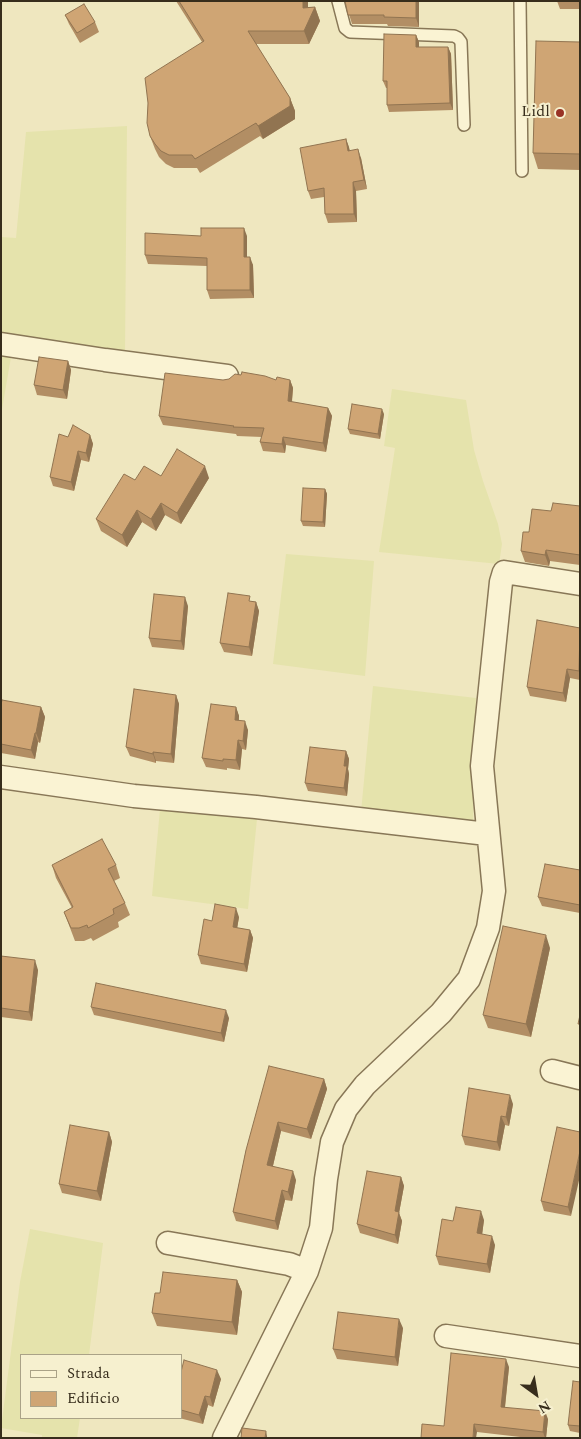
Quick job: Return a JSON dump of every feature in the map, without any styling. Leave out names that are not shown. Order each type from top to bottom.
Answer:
[{"type":"street","points":[[1,344],[227,376]]},
{"type":"street","points":[[224,1438],[308,1271],[321,1228],[332,1142],[346,1109],[365,1085],[442,1013],[469,979],[488,928],[494,891],[487,834],[482,766],[501,582],[504,572],[580,584]]},
{"type":"street","points":[[1,777],[134,796],[256,807],[487,834]]},
{"type":"street","points":[[552,1071],[580,1078]]},
{"type":"street","points":[[168,1243],[289,1264],[308,1271]]},
{"type":"street","points":[[446,1336],[580,1356]]},
{"type":"lane","points":[[338,1],[345,28],[350,32],[454,36],[458,38],[461,42],[464,125]]},
{"type":"lane","points":[[520,1],[522,171]]},
{"type":"shaded area","points":[[127,126],[125,353],[1,337],[1,237],[16,238],[26,132]]},
{"type":"shaded area","points":[[1,356],[11,357],[1,415]]},
{"type":"shaded area","points":[[392,389],[466,400],[474,450],[498,524],[502,544],[499,564],[379,552],[395,448],[384,446]]},
{"type":"shaded area","points":[[286,554],[374,561],[365,676],[273,664]]},
{"type":"shaded area","points":[[373,686],[476,698],[473,825],[361,812]]},
{"type":"shaded area","points":[[160,809],[257,819],[248,909],[152,896]]},
{"type":"shaded area","points":[[30,1229],[103,1243],[89,1354],[20,1354],[20,1419],[80,1419],[77,1438],[42,1438],[42,1435],[1,1428],[20,1282]]},
{"type":"building","points":[[179,1],[303,1],[303,8],[315,7],[304,31],[248,31],[290,98],[290,106],[258,126],[256,123],[195,159],[192,155],[169,155],[161,151],[150,136],[147,123],[148,103],[145,78],[204,41]]},
{"type":"building","points":[[345,1],[416,1],[416,18],[384,17],[384,15],[348,15]]},
{"type":"building","points":[[84,4],[95,22],[77,33],[65,15]]},
{"type":"building","points":[[384,34],[416,35],[416,47],[448,47],[450,103],[387,105],[387,81],[383,81]]},
{"type":"building","name":"Lidl","points":[[536,41],[580,42],[580,154],[533,153]]},
{"type":"building","points":[[346,139],[348,151],[358,149],[364,180],[353,182],[354,214],[325,214],[324,188],[308,191],[300,148]]},
{"type":"building","points":[[201,228],[244,228],[244,257],[250,257],[250,290],[207,290],[207,258],[145,255],[145,233],[201,236]]},
{"type":"building","points":[[39,357],[68,361],[63,390],[34,385]]},
{"type":"building","points":[[242,372],[276,380],[277,377],[290,380],[288,401],[328,408],[323,443],[283,437],[282,444],[260,442],[264,428],[233,427],[159,416],[165,373],[223,380],[229,379],[235,374],[241,375]]},
{"type":"building","points":[[352,404],[382,409],[378,434],[348,429]]},
{"type":"building","points":[[73,425],[90,435],[86,453],[78,451],[71,482],[50,477],[59,434],[68,437]]},
{"type":"building","points":[[177,449],[205,466],[177,513],[161,503],[151,519],[137,510],[122,535],[96,519],[124,474],[135,480],[144,466],[161,476]]},
{"type":"building","points":[[303,488],[325,489],[323,522],[301,521]]},
{"type":"building","points":[[553,503],[580,506],[580,555],[546,550],[545,555],[521,551],[523,532],[529,532],[532,509],[551,511]]},
{"type":"building","points":[[228,593],[250,596],[249,601],[256,602],[249,647],[220,643]]},
{"type":"building","points":[[154,594],[185,597],[181,641],[149,638]]},
{"type":"building","points":[[537,620],[580,628],[579,671],[567,669],[563,693],[527,687]]},
{"type":"building","points":[[134,689],[176,695],[171,754],[153,752],[153,754],[126,747]]},
{"type":"building","points":[[2,700],[41,707],[31,750],[1,744]]},
{"type":"building","points":[[211,704],[236,707],[235,720],[245,721],[243,741],[238,740],[236,760],[223,759],[223,761],[202,758]]},
{"type":"building","points":[[310,747],[346,751],[344,766],[347,766],[344,788],[305,783]]},
{"type":"building","points":[[102,839],[116,865],[108,869],[125,903],[113,909],[114,914],[88,928],[87,925],[71,928],[64,912],[73,907],[52,865]]},
{"type":"building","points":[[545,864],[580,870],[580,905],[538,897]]},
{"type":"building","points":[[215,904],[236,908],[233,927],[250,930],[244,964],[198,955],[204,919],[212,921]]},
{"type":"building","points":[[503,926],[546,935],[526,1024],[483,1015]]},
{"type":"building","points":[[1,956],[35,960],[29,1012],[1,1008]]},
{"type":"building","points":[[96,983],[226,1010],[221,1033],[91,1007]]},
{"type":"building","points":[[269,1066],[324,1079],[307,1129],[278,1122],[267,1165],[293,1171],[288,1192],[282,1190],[275,1221],[233,1212],[246,1150]]},
{"type":"building","points":[[469,1088],[510,1095],[506,1117],[501,1116],[497,1142],[462,1136]]},
{"type":"building","points":[[70,1125],[109,1132],[97,1191],[59,1184]]},
{"type":"building","points":[[557,1127],[580,1132],[580,1151],[568,1207],[541,1201]]},
{"type":"building","points":[[367,1171],[401,1177],[395,1211],[399,1212],[395,1235],[357,1224]]},
{"type":"building","points":[[456,1207],[481,1211],[477,1233],[492,1236],[487,1264],[436,1256],[442,1219],[453,1221]]},
{"type":"building","points":[[163,1272],[237,1280],[232,1322],[152,1313],[155,1293],[160,1293]]},
{"type":"building","points":[[338,1312],[399,1319],[395,1357],[333,1349]]},
{"type":"building","points":[[451,1353],[506,1359],[501,1407],[545,1411],[543,1432],[474,1424],[473,1438],[421,1438],[422,1424],[444,1426]]},
{"type":"building","points":[[184,1360],[217,1370],[210,1397],[205,1396],[199,1415],[182,1410],[182,1368]]},
{"type":"building","points":[[573,1381],[580,1382],[580,1426],[568,1425]]},
{"type":"building","points":[[242,1428],[266,1431],[265,1438],[241,1438]]},
{"type":"place","name":"Lidl","points":[[560,113]]}]
